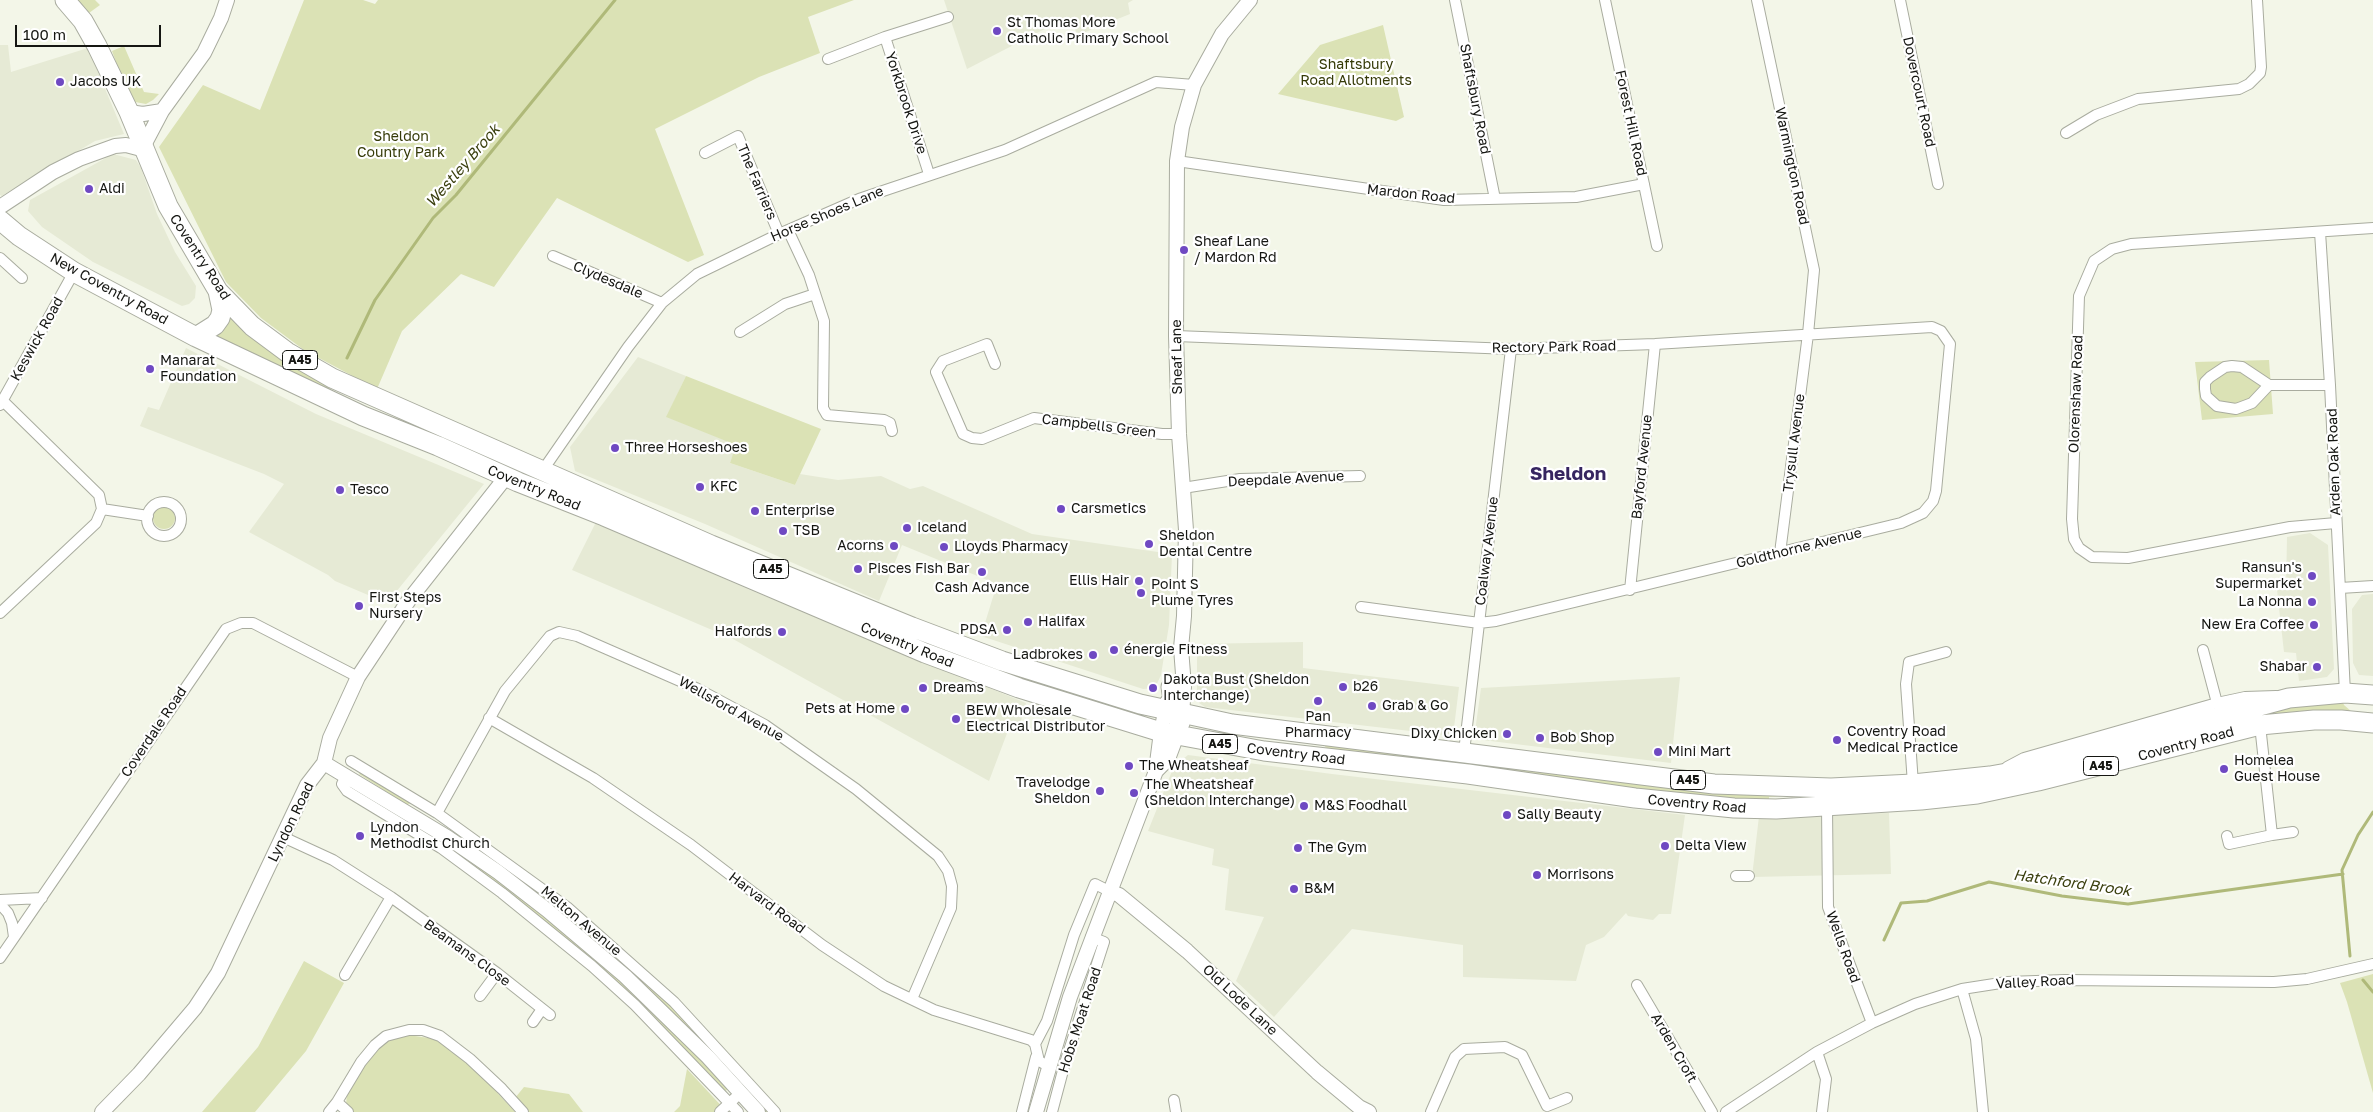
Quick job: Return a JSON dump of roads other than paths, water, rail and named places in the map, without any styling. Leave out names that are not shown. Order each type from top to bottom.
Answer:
[{"type":"highway","name":"Coventry Road","points":[[65,0],[90,31],[129,112],[168,206],[218,291],[252,326],[287,352],[332,378],[711,544],[912,627],[1002,660],[1030,676],[1171,725],[1276,730],[1307,741],[1467,763],[1516,780],[1635,798],[1734,808],[1776,809],[1827,807],[1977,794],[2047,779],[2260,725],[2314,720],[2373,723]]},
{"type":"highway","name":"New Coventry Road","points":[[0,220],[19,236],[74,272],[196,337]]},
{"type":"highway","points":[[196,337],[214,325],[220,318],[222,310],[218,291]]},
{"type":"highway","name":"Coventry Road","points":[[196,337],[346,408],[925,654],[1018,688],[1171,725],[1264,751],[1323,757],[1467,763],[1714,784],[1825,788],[1913,784],[1990,776],[2018,771],[2289,698],[2345,693],[2373,695]]},
{"type":"highway","points":[[332,378],[360,400],[502,464],[506,477]]},
{"type":"highway","points":[[1171,725],[1177,687]]},
{"type":"highway","points":[[2345,693],[2347,699],[2360,712],[2373,715]]},
{"type":"street","points":[[0,207],[53,172],[87,156],[115,146],[126,145],[144,149],[162,111],[188,79],[204,53],[221,18],[227,0]]},
{"type":"street","name":"Sheaf Lane","points":[[1177,687],[1186,558],[1176,336],[1177,161],[1182,127],[1194,85],[1229,24],[1250,0]]},
{"type":"street","name":"Shaftsbury Road","points":[[1455,0],[1495,199]]},
{"type":"street","name":"Forest Hill Road","points":[[1605,0],[1657,246]]},
{"type":"street","name":"Warmington Road","points":[[1757,0],[1814,270],[1808,334]]},
{"type":"street","name":"Dovercourt Road","points":[[1900,0],[1938,184]]},
{"type":"street","points":[[2066,134],[2096,115],[2138,99],[2239,89],[2249,84],[2260,73],[2261,67],[2257,0]]},
{"type":"street","name":"Yorkbrook Drive","points":[[929,174],[885,37],[948,17]]},
{"type":"street","points":[[828,59],[885,37]]},
{"type":"street","name":"Horse Shoes Lane","points":[[543,470],[628,347],[662,303],[697,274],[858,199],[1005,150],[1156,82],[1194,85]]},
{"type":"street","points":[[129,112],[144,114],[162,111]]},
{"type":"street","name":"The Farriers","points":[[705,153],[738,136],[784,232]]},
{"type":"street","name":"Mardon Road","points":[[1177,161],[1444,200],[1576,197],[1644,184]]},
{"type":"street","name":"Olorenshaw Road","points":[[2336,522],[2290,527],[2128,558],[2092,558],[2079,548],[2074,538],[2072,519],[2079,296],[2088,270],[2094,262],[2112,249],[2131,244],[2373,228]]},
{"type":"street","points":[[784,232],[809,275],[824,321],[823,408],[827,415],[884,420],[890,423],[892,431]]},
{"type":"street","name":"Arden Oak Road","points":[[2320,232],[2330,385],[2345,693]]},
{"type":"street","name":"Clydesdale","points":[[554,256],[662,303]]},
{"type":"street","points":[[0,258],[22,278]]},
{"type":"street","name":"Keswick Road","points":[[1,403],[74,272]]},
{"type":"street","points":[[740,332],[785,304],[815,294]]},
{"type":"street","name":"Rectory Park Road","points":[[1176,336],[1511,349],[1655,344],[1932,327]]},
{"type":"street","name":"Goldthorne Avenue","points":[[1360,607],[1479,623],[1496,621],[1902,523],[1929,509],[1936,491],[1951,350],[1946,336],[1932,327]]},
{"type":"street","name":"Trysull Avenue","points":[[1780,553],[1808,334]]},
{"type":"street","name":"Campbells Green","points":[[996,364],[987,344],[943,361],[936,372],[962,434],[982,439],[1034,418],[1162,434],[1179,434]]},
{"type":"street","name":"Bayford Avenue","points":[[1630,590],[1655,344]]},
{"type":"street","name":"Coalway Avenue","points":[[1467,763],[1479,623],[1511,349]]},
{"type":"street","points":[[2269,385],[2252,403],[2236,409],[2216,406],[2206,396],[2205,382],[2225,367],[2232,366],[2242,367],[2269,385],[2330,385]]},
{"type":"street","points":[[0,613],[96,523],[102,509],[99,495],[1,403]]},
{"type":"street","name":"Deepdale Avenue","points":[[1183,488],[1240,479],[1360,476]]},
{"type":"street","name":"Lyndon Road","points":[[102,1112],[195,1008],[218,973],[307,785],[324,763],[330,738],[358,677],[409,600],[506,477]]},
{"type":"street","points":[[102,509],[148,516]]},
{"type":"street","points":[[2340,588],[2373,586]]},
{"type":"street","name":"Coverdale Road","points":[[0,958],[226,629],[240,623],[253,623],[358,677]]},
{"type":"street","name":"Wellsford Avenue","points":[[437,813],[505,692],[545,641],[559,632],[577,636],[658,670],[765,725],[856,788],[938,856],[948,871],[952,886],[951,908],[912,999]]},
{"type":"street","points":[[2203,650],[2217,703]]},
{"type":"street","points":[[1913,784],[1906,684],[1909,662],[1946,652]]},
{"type":"street","name":"Coventry Road","points":[[1990,776],[2024,758],[2217,703],[2245,697],[2269,695],[2289,698]]},
{"type":"street","name":"Harvard Road","points":[[489,718],[593,778],[691,845],[822,945],[884,986],[934,1010],[1031,1040],[1034,1044]]},
{"type":"street","name":"Hobs Moat Road","points":[[1034,1044],[1054,1023],[1091,937],[1156,771],[1157,757],[1171,725]]},
{"type":"street","name":"Hobs Moat Road","points":[[1156,771],[1168,758],[1171,725]]},
{"type":"street","points":[[2260,725],[2272,835]]},
{"type":"street","name":"Melton Avenue","points":[[324,763],[411,814],[452,832],[567,907],[674,1002],[775,1112]]},
{"type":"street","name":"Melton Avenue","points":[[354,763],[437,813],[452,832],[625,976],[708,1057],[758,1112]]},
{"type":"street","name":"Melton Avenue","points":[[346,776],[342,784],[347,791],[441,848],[502,892],[592,966],[635,1005],[738,1112]]},
{"type":"street","points":[[411,814],[420,803]]},
{"type":"street","name":"Wells Road","points":[[1827,807],[1828,907],[1872,1023]]},
{"type":"street","points":[[2227,836],[2228,844],[2293,832]]},
{"type":"street","name":"Beamans Close","points":[[283,837],[334,860],[497,973],[546,1012],[533,1022]]},
{"type":"street","points":[[1736,876],[1749,876]]},
{"type":"street","name":"Hobs Moat Road","points":[[1036,1112],[1048,1066],[1054,1023],[1074,936],[1095,884],[1109,891]]},
{"type":"street","name":"Old Lode Lane","points":[[1109,891],[1119,896],[1187,951],[1361,1110]]},
{"type":"street","points":[[0,902],[42,898]]},
{"type":"street","points":[[345,975],[391,898]]},
{"type":"street","points":[[0,902],[8,913],[14,937]]},
{"type":"street","name":"Hobs Moat Road","points":[[1052,1112],[1065,1064],[1104,942],[1091,937]]},
{"type":"street","name":"Valley Road","points":[[1726,1112],[1817,1052],[1872,1023],[1915,1004],[1962,989],[2007,982],[2065,980],[2274,982],[2307,979],[2373,964]]},
{"type":"street","points":[[480,996],[497,973]]},
{"type":"street","name":"Arden Croft","points":[[1637,985],[1712,1112]]},
{"type":"street","points":[[1962,989],[1976,1039],[1982,1112]]},
{"type":"street","points":[[329,1112],[361,1062],[375,1045],[386,1036],[400,1031],[416,1030],[440,1036],[470,1059],[523,1112]]},
{"type":"street","points":[[1022,1112],[1036,1057],[1034,1044]]},
{"type":"street","points":[[1431,1112],[1455,1057],[1464,1049],[1505,1048],[1522,1055],[1547,1106],[1567,1098]]},
{"type":"street","points":[[1817,1052],[1826,1079],[1822,1112]]},
{"type":"street","points":[[1036,1057],[1042,1064],[1048,1066]]},
{"type":"street","points":[[720,1112],[741,1093]]},
{"type":"street","points":[[1174,1100],[1176,1112]]},
{"type":"street","points":[[337,1102],[348,1112]]},
{"type":"waterway","name":"Westley Brook","points":[[347,358],[375,300],[433,218],[456,195],[615,0]]},
{"type":"waterway","name":"Hatchford Brook","points":[[2350,956],[2342,870],[2358,835],[2373,812]]},
{"type":"waterway","name":"Hatchford Brook","points":[[1884,940],[1901,903],[1927,901],[1989,882],[2062,896],[2128,904],[2343,874]]},
{"type":"waterway","name":"Hatchford Brook","points":[[2363,980],[2373,992]]},
{"type":"place","name":"St Thomas More Catholic Primary School","points":[[997,31]]},
{"type":"place","name":"Jacobs UK","points":[[60,82]]},
{"type":"place","name":"Aldi","points":[[89,189]]},
{"type":"place","name":"Sheaf Lane / Mardon Rd","points":[[1184,250]]},
{"type":"place","name":"Manarat Foundation","points":[[150,369]]},
{"type":"place","name":"Three Horseshoes","points":[[615,448]]},
{"type":"place","name":"KFC","points":[[700,487]]},
{"type":"place","name":"Tesco","points":[[340,490]]},
{"type":"place","name":"Carsmetics","points":[[1061,509]]},
{"type":"place","name":"Enterprise","points":[[755,511]]},
{"type":"place","name":"Iceland","points":[[907,528]]},
{"type":"place","name":"TSB","points":[[783,531]]},
{"type":"place","name":"Sheldon Dental Centre","points":[[1149,544]]},
{"type":"place","name":"Acorns","points":[[894,546]]},
{"type":"place","name":"Lloyds Pharmacy","points":[[944,547]]},
{"type":"place","name":"Pisces Fish Bar","points":[[858,569]]},
{"type":"place","name":"Cash Advance","points":[[982,572]]},
{"type":"place","name":"Ransun's Supermarket","points":[[2312,576]]},
{"type":"place","name":"Ellis Hair","points":[[1139,581]]},
{"type":"place","name":"Point S Plume Tyres","points":[[1141,593]]},
{"type":"place","name":"La Nonna","points":[[2312,602]]},
{"type":"place","name":"First Steps Nursery","points":[[359,606]]},
{"type":"place","name":"Halifax","points":[[1028,622]]},
{"type":"place","name":"New Era Coffee","points":[[2314,625]]},
{"type":"place","name":"PDSA","points":[[1007,630]]},
{"type":"place","name":"Halfords","points":[[782,632]]},
{"type":"place","name":"énergie Fitness","points":[[1114,650]]},
{"type":"place","name":"Ladbrokes","points":[[1093,655]]},
{"type":"place","name":"Shabar","points":[[2317,667]]},
{"type":"place","name":"b26","points":[[1343,687]]},
{"type":"place","name":"Dreams","points":[[923,688]]},
{"type":"place","name":"Dakota Bust (Sheldon Interchange)","points":[[1153,688]]},
{"type":"place","name":"Pan Pharmacy","points":[[1318,701]]},
{"type":"place","name":"Grab & Go","points":[[1372,706]]},
{"type":"place","name":"Pets at Home","points":[[905,709]]},
{"type":"place","name":"BEW Wholesale Electrical Distributor","points":[[956,719]]},
{"type":"place","name":"Dixy Chicken","points":[[1507,734]]},
{"type":"place","name":"Bob Shop","points":[[1540,738]]},
{"type":"place","name":"Coventry Road Medical Practice","points":[[1837,740]]},
{"type":"place","name":"Mini Mart","points":[[1658,752]]},
{"type":"place","name":"The Wheatsheaf","points":[[1129,766]]},
{"type":"place","name":"Homelea Guest House","points":[[2224,769]]},
{"type":"place","name":"Travelodge Sheldon","points":[[1100,791]]},
{"type":"place","name":"The Wheatsheaf (Sheldon Interchange)","points":[[1134,793]]},
{"type":"place","name":"M&S Foodhall","points":[[1304,806]]},
{"type":"place","name":"Sally Beauty","points":[[1507,815]]},
{"type":"place","name":"Lyndon Methodist Church","points":[[360,836]]},
{"type":"place","name":"Delta View","points":[[1665,846]]},
{"type":"place","name":"The Gym","points":[[1298,848]]},
{"type":"place","name":"Morrisons","points":[[1537,875]]},
{"type":"place","name":"B&M","points":[[1294,889]]},
{"type":"district","name":"Sheldon","points":[[1568,474]]},
{"type":"park label","name":"Shaftsbury Road Allotments","points":[[1356,74]]},
{"type":"park label","name":"Sheldon Country Park","points":[[401,146]]}]
